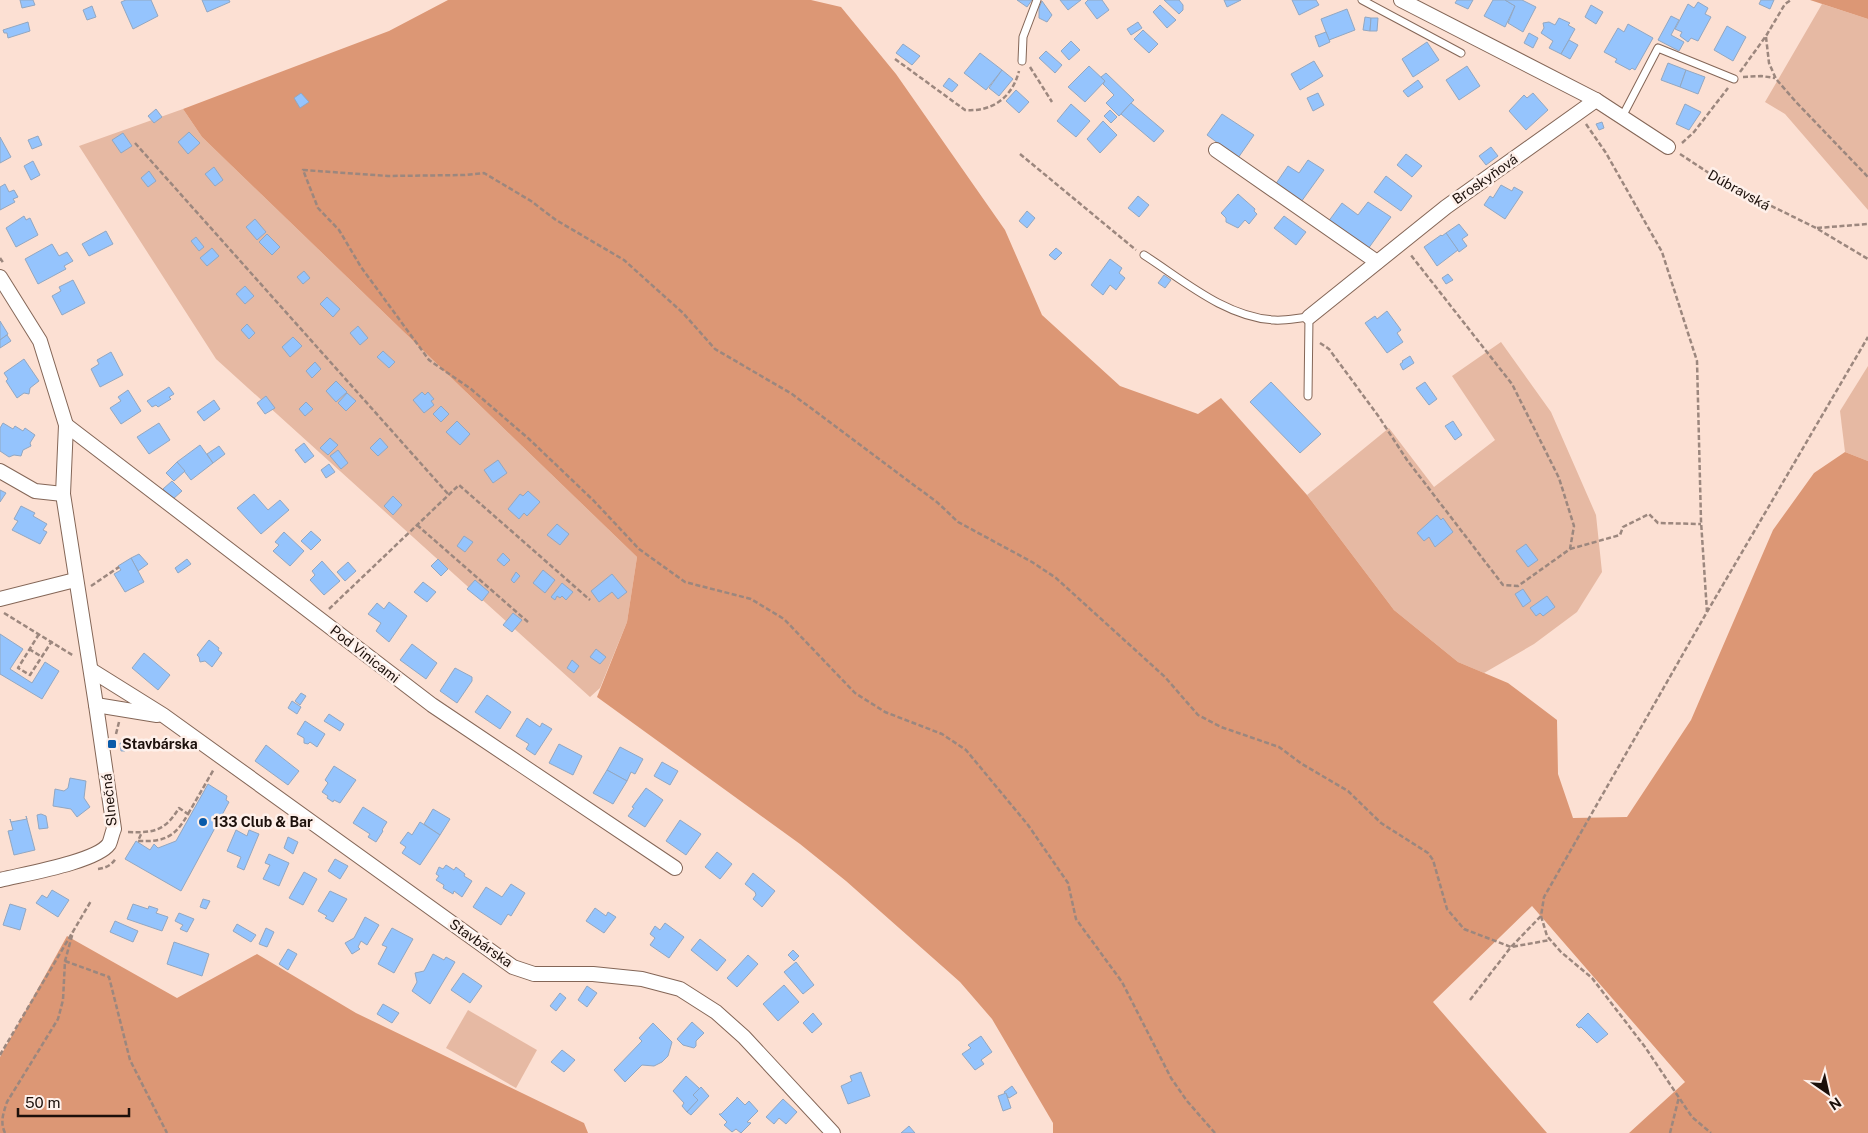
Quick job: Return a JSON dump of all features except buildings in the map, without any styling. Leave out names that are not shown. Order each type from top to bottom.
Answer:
[{"type":"street","points":[[1401,0],[1596,100],[1668,147]]},
{"type":"street","name":"Broskyňová","points":[[1309,317],[1454,201],[1596,100]]},
{"type":"street","points":[[1216,150],[1377,262]]},
{"type":"street","points":[[0,277],[40,341],[66,424],[63,494],[75,580],[91,668]]},
{"type":"street","name":"Pod Vinicami","points":[[66,424],[432,705],[675,868]]},
{"type":"street","points":[[0,471],[35,490],[63,494]]},
{"type":"street","points":[[1,605],[75,580]]},
{"type":"street","name":"Slnečná","points":[[0,880],[81,860],[97,854],[109,844],[114,829],[91,668]]},
{"type":"street","name":"Stavbárska","points":[[91,668],[163,716],[513,967],[534,974],[593,974],[642,979],[680,989],[709,1007],[744,1037],[833,1133]]},
{"type":"street","name":"Stavbárska","points":[[96,705],[163,716]]},
{"type":"lane","points":[[1022,61],[1023,37],[1037,0]]},
{"type":"lane","points":[[1362,0],[1461,53]]},
{"type":"lane","points":[[1622,117],[1658,48],[1734,80]]},
{"type":"lane","points":[[1144,255],[1215,301],[1247,315],[1274,320],[1309,317],[1308,396]]},
{"type":"path","points":[[1668,147],[1682,143],[1694,132],[1766,36],[1786,4],[1791,0]]},
{"type":"path","points":[[1766,36],[1769,63],[1776,78],[1796,102],[1868,178]]},
{"type":"path","points":[[895,59],[964,110],[977,111],[997,105],[1008,94],[1018,78],[1022,61],[1031,67],[1052,102]]},
{"type":"path","points":[[1734,80],[1761,76],[1776,78]]},
{"type":"path","points":[[1578,113],[1606,153],[1662,252],[1697,361],[1701,524],[1707,612]]},
{"type":"path","points":[[135,143],[449,495]]},
{"type":"path","name":"Dúbravská","points":[[1668,147],[1721,181],[1816,228],[1868,259]]},
{"type":"path","points":[[1020,154],[1118,236],[1144,255]]},
{"type":"path","points":[[1215,1133],[1170,1078],[1122,982],[1076,919],[1068,883],[1028,825],[966,750],[942,734],[885,712],[855,693],[784,619],[751,599],[685,582],[639,549],[529,439],[471,389],[429,360],[361,267],[339,230],[318,208],[303,170],[388,176],[464,176],[484,172],[531,201],[556,220],[624,260],[683,313],[715,349],[792,394],[938,503],[958,522],[1032,562],[1056,578],[1165,677],[1198,714],[1222,727],[1279,747],[1302,764],[1348,791],[1381,823],[1428,853],[1433,860],[1447,909],[1464,929],[1511,947],[1550,940]]},
{"type":"path","points":[[1816,228],[1868,224]]},
{"type":"path","points":[[1401,243],[1512,384],[1559,478],[1574,526],[1570,549]]},
{"type":"path","points":[[1308,335],[1328,349],[1407,460],[1503,585],[1518,586],[1570,549],[1620,536],[1623,527],[1649,514],[1658,523],[1701,524]]},
{"type":"path","points":[[1711,1133],[1692,1117],[1645,1047],[1592,978],[1561,952],[1547,936],[1541,916],[1544,897],[1707,612],[1868,337]]},
{"type":"path","points":[[319,618],[459,486],[590,600]]},
{"type":"path","points":[[417,525],[528,622]]},
{"type":"path","points":[[90,587],[119,567]]},
{"type":"path","points":[[1,605],[39,634],[91,668]]},
{"type":"path","points":[[39,634],[18,668],[24,672],[30,675],[52,641]]},
{"type":"path","points":[[29,649],[42,657]]},
{"type":"path","points":[[142,832],[138,841],[152,842],[166,838],[180,829],[217,763]]},
{"type":"path","points":[[128,832],[142,832],[161,828],[171,821],[179,808],[188,814]]},
{"type":"path","points":[[0,1055],[91,901]]},
{"type":"path","points":[[1470,1000],[1511,947],[1541,916]]},
{"type":"path","points":[[5,1133],[2,1126],[2,1117],[7,1102],[58,1019],[63,1000],[65,961],[73,932]]},
{"type":"path","points":[[65,961],[109,977],[130,1060],[167,1133]]},
{"type":"path","points":[[1670,1133],[1679,1098]]},
{"type":"shaded area","points":[[448,0],[811,0],[841,7],[896,74],[1005,230],[1042,315],[1120,386],[1198,414],[1221,398],[1307,495],[1394,610],[1458,662],[1508,683],[1557,720],[1558,774],[1573,818],[1627,817],[1691,720],[1773,530],[1814,473],[1845,452],[1868,461],[1868,1133],[1629,1133],[1685,1082],[1532,906],[1433,1002],[1547,1133],[1053,1133],[1053,1123],[992,1019],[960,982],[846,881],[800,844],[597,697],[627,622],[637,557],[202,137],[183,109],[389,31]]},
{"type":"shaded area","points":[[1810,0],[1868,0],[1868,19]]},
{"type":"shaded area","points":[[1822,4],[1868,19],[1868,210],[1785,114],[1765,102]]},
{"type":"shaded area","points":[[183,109],[202,137],[637,557],[627,622],[600,688],[590,697],[216,359],[79,146]]},
{"type":"shaded area","points":[[1501,342],[1551,412],[1596,515],[1602,572],[1577,612],[1534,644],[1484,673],[1458,662],[1394,610],[1307,495],[1389,428],[1434,487],[1495,440],[1452,376]]},
{"type":"shaded area","points":[[1868,366],[1868,461],[1845,452],[1840,411]]},
{"type":"shaded area","points":[[67,936],[177,998],[257,954],[356,1013],[584,1123],[588,1133],[0,1133],[0,1057]]},
{"type":"shaded area","points":[[468,1010],[537,1050],[516,1088],[446,1048]]},
{"type":"place","name":"Stavbárska","points":[[112,744]]},
{"type":"place","name":"133 Club & Bar","points":[[203,822]]}]
